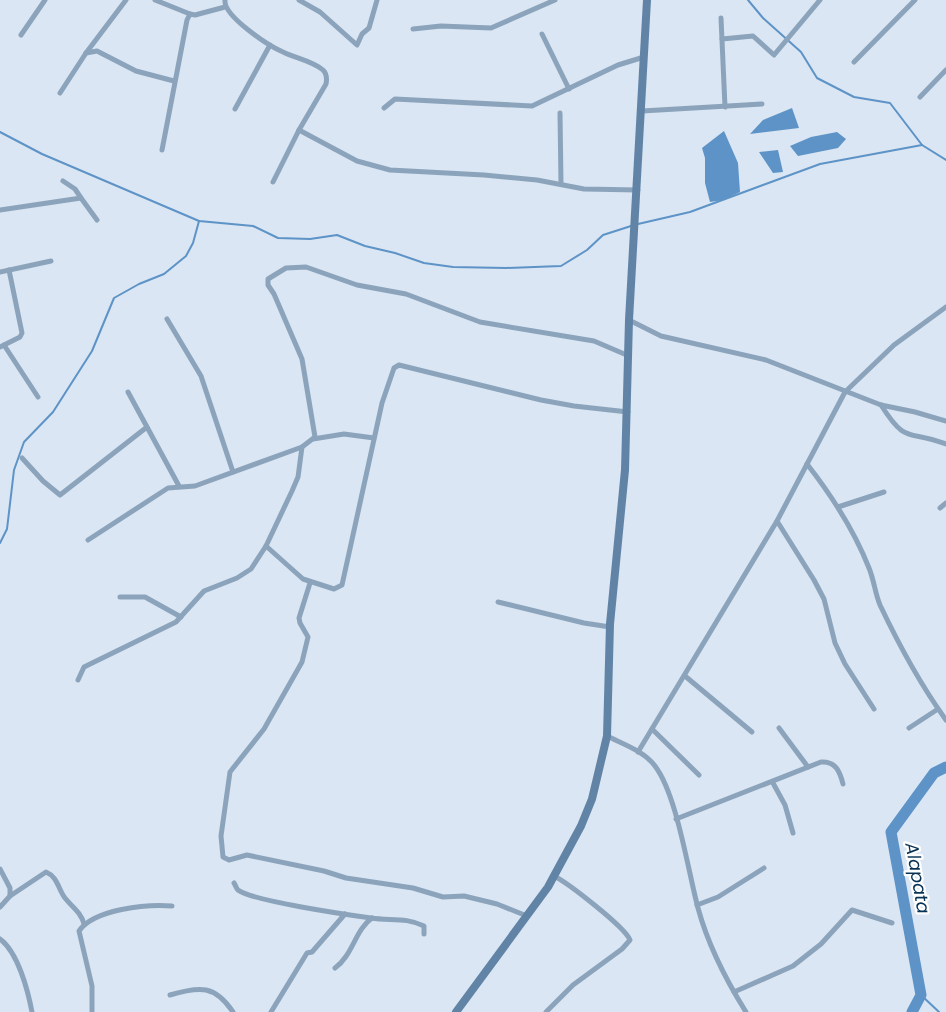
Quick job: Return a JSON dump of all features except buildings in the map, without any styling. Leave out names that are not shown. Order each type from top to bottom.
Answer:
[{"type":"main road","points":[[456,1012],[528,917],[554,876],[581,826],[592,799],[607,736],[610,627],[623,502],[628,412],[629,320],[638,190],[647,0]]},
{"type":"street","points":[[21,36],[44,0]]},
{"type":"street","points":[[60,93],[86,53],[126,0]]},
{"type":"street","points":[[155,0],[195,15],[225,7]]},
{"type":"street","points":[[225,0],[225,7],[229,14],[270,45],[322,70],[327,79],[273,182]]},
{"type":"street","points":[[299,0],[320,12],[357,45],[362,34],[369,28],[377,0]]},
{"type":"street","points":[[413,29],[441,26],[491,28],[555,0]]},
{"type":"street","points":[[722,39],[753,36],[774,55],[820,0]]},
{"type":"street","points":[[854,62],[915,0]]},
{"type":"street","points":[[162,150],[174,81],[180,63],[190,14]]},
{"type":"street","points":[[721,18],[724,107]]},
{"type":"street","points":[[542,34],[569,89]]},
{"type":"street","points":[[235,109],[270,45]]},
{"type":"street","points":[[86,53],[97,51],[136,71],[174,81]]},
{"type":"street","points":[[384,108],[395,99],[532,106],[618,65],[644,57]]},
{"type":"street","points":[[920,97],[946,70]]},
{"type":"street","points":[[642,111],[762,104]]},
{"type":"street","points":[[560,112],[561,184]]},
{"type":"street","points":[[299,130],[357,160],[390,170],[484,175],[561,184],[584,189],[638,190]]},
{"type":"street","points":[[63,180],[75,189],[97,220]]},
{"type":"street","points":[[0,210],[81,198]]},
{"type":"street","points":[[0,272],[51,262]]},
{"type":"street","points":[[314,439],[315,433],[302,360],[278,302],[268,285],[269,276],[286,268],[306,267],[357,285],[406,294],[480,322],[594,341],[629,356]]},
{"type":"street","points":[[9,270],[17,298],[22,333],[20,337],[2,346],[38,397]]},
{"type":"street","points":[[638,752],[777,521],[845,392],[894,345],[946,307]]},
{"type":"street","points":[[167,319],[201,376],[233,472]]},
{"type":"street","points":[[629,320],[661,336],[766,360],[881,405],[945,420]]},
{"type":"street","points":[[266,546],[310,583],[334,589],[342,586],[374,438],[389,380],[394,368],[399,365],[541,400],[628,412]]},
{"type":"street","points":[[128,392],[179,486]]},
{"type":"street","points":[[881,405],[895,428],[909,436],[946,444]]},
{"type":"street","points":[[22,458],[43,481],[60,495],[147,427]]},
{"type":"street","points":[[88,540],[168,488],[196,486],[302,447],[314,439],[344,434],[374,438]]},
{"type":"street","points":[[78,680],[84,667],[176,622],[204,591],[237,578],[251,569],[266,546],[298,477],[302,447]]},
{"type":"street","points":[[807,464],[838,507],[870,569],[879,603],[911,666],[946,720]]},
{"type":"street","points":[[838,507],[884,492]]},
{"type":"street","points":[[940,508],[946,504]]},
{"type":"street","points":[[777,521],[818,586],[824,599],[835,643],[845,664],[874,709]]},
{"type":"street","points":[[310,583],[300,618],[300,623],[308,636],[302,662],[264,728],[230,772],[221,836],[223,857],[229,860],[247,855],[324,871],[346,878],[413,888],[443,897],[464,896],[497,904],[528,917]]},
{"type":"street","points":[[120,597],[146,597],[181,616]]},
{"type":"street","points":[[498,602],[584,623],[610,627]]},
{"type":"street","points":[[685,676],[752,732]]},
{"type":"street","points":[[909,728],[938,708]]},
{"type":"street","points":[[778,728],[808,767]]},
{"type":"street","points":[[652,729],[699,775]]},
{"type":"street","points":[[607,736],[651,761],[660,774],[676,819],[697,905],[709,943],[746,1012]]},
{"type":"street","points":[[676,819],[822,762],[830,762],[840,772],[843,784]]},
{"type":"street","points":[[772,783],[785,805],[793,833]]},
{"type":"street","points":[[697,905],[718,897],[764,868]]},
{"type":"street","points":[[0,869],[10,888],[10,896]]},
{"type":"street","points":[[0,907],[10,896],[46,872],[52,874],[64,897],[75,908],[84,924]]},
{"type":"street","points":[[546,1012],[574,985],[622,949],[630,940],[621,928],[566,882],[554,876]]},
{"type":"street","points":[[234,883],[238,890],[255,896],[345,914],[372,918],[403,919],[424,926],[424,934]]},
{"type":"street","points":[[92,1012],[92,986],[79,931],[84,924],[129,908],[156,904],[172,906]]},
{"type":"street","points":[[734,992],[793,966],[821,944],[852,910],[892,924]]},
{"type":"street","points":[[270,1012],[307,953],[312,952],[345,914]]},
{"type":"street","points":[[335,968],[345,960],[361,931],[372,918]]},
{"type":"street","points":[[0,939],[10,949],[24,979],[32,1012]]},
{"type":"street","points":[[170,995],[196,988],[206,990],[222,997],[233,1012]]},
{"type":"water","points":[[792,108],[799,128],[750,134],[763,120]]},
{"type":"water","points":[[724,131],[738,163],[740,192],[723,200],[710,202],[705,183],[705,158],[702,148]]},
{"type":"water","points":[[837,132],[846,139],[838,148],[798,156],[790,146],[811,137]]},
{"type":"water","points":[[778,150],[783,172],[773,173],[759,152]]},
{"type":"waterway","points":[[748,0],[763,18],[801,52],[817,78],[854,97],[890,103],[922,145],[946,160]]},
{"type":"waterway","points":[[0,132],[42,154],[199,221],[253,226],[278,238],[310,239],[337,235],[365,246],[395,253],[424,263],[453,267],[561,266],[587,250],[603,235],[631,226]]},
{"type":"waterway","points":[[638,224],[690,212],[820,164],[922,145]]},
{"type":"waterway","points":[[0,543],[7,529],[14,470],[24,442],[53,412],[92,351],[114,298],[139,284],[164,274],[186,256],[193,243],[199,221]]},
{"type":"waterway","name":"Alapata","points":[[912,1012],[921,995],[891,832],[934,773],[946,767]]},
{"type":"waterway","points":[[921,995],[939,1012]]}]
